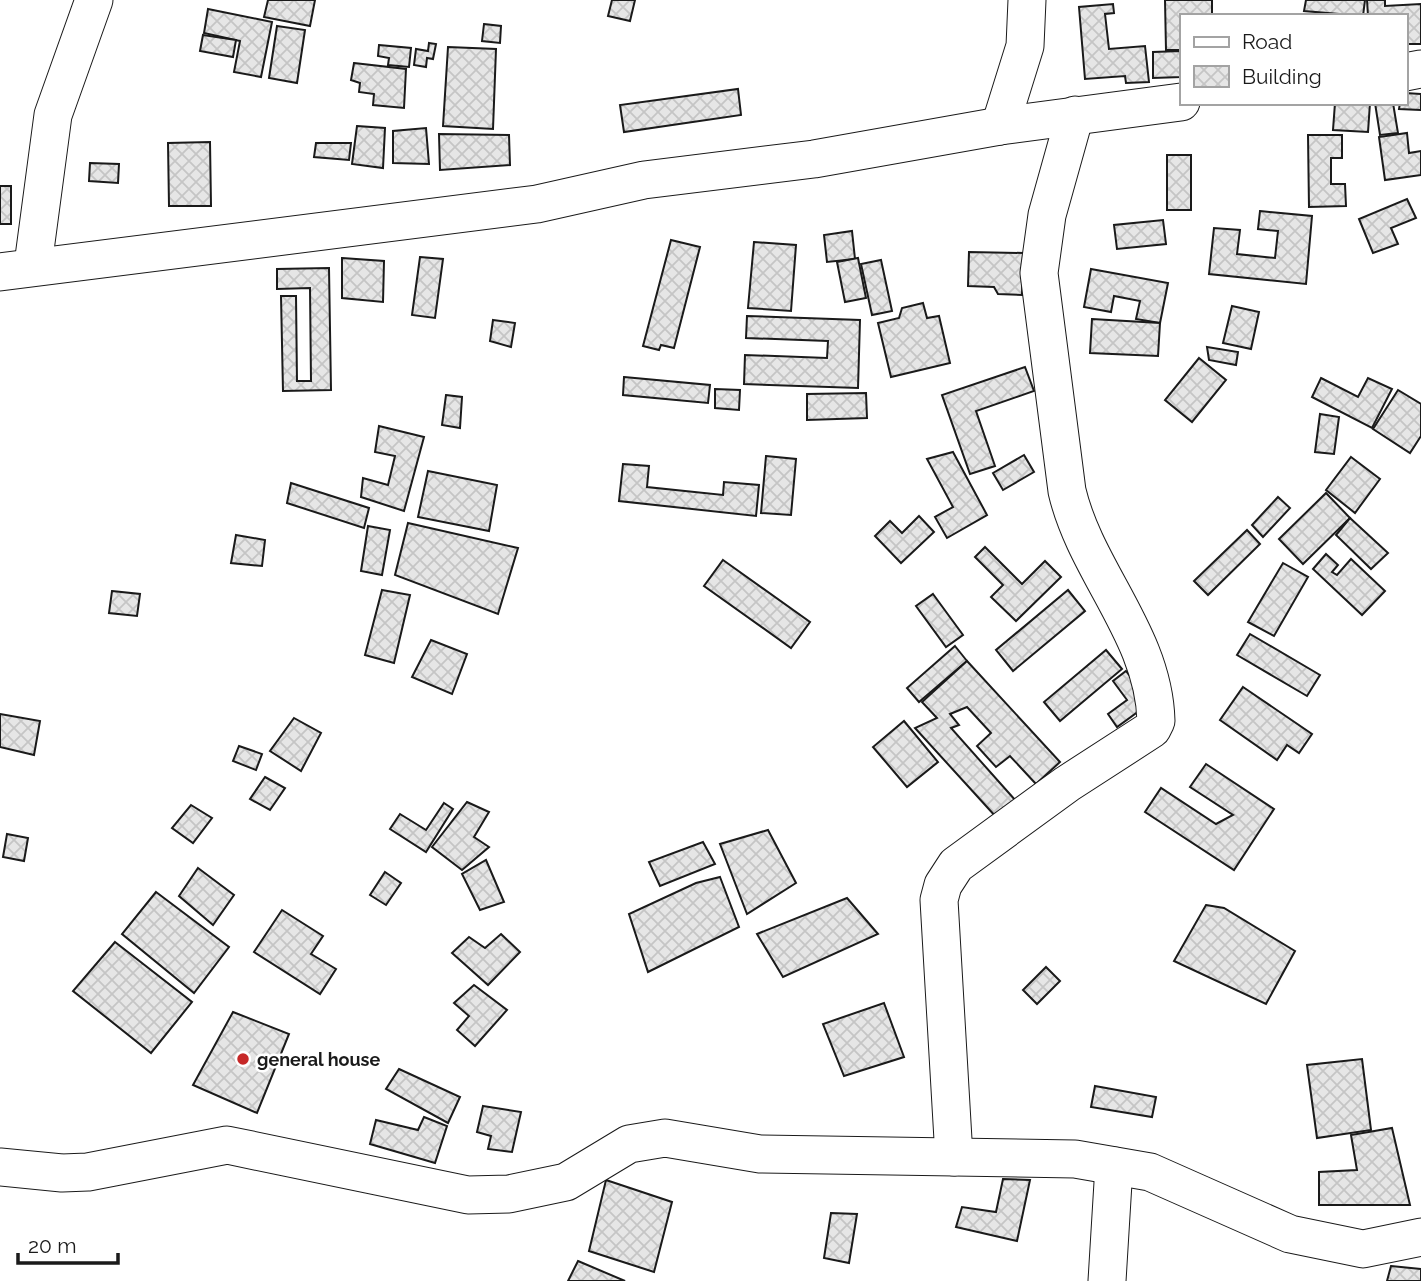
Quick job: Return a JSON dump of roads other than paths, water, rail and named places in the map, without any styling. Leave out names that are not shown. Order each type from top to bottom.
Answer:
[{"type":"street","points":[[94,0],[53,115],[17,269],[537,204],[644,180],[814,159],[1000,126],[1180,102]]},
{"type":"street","points":[[1000,126],[1025,46],[1028,27],[1027,0]]},
{"type":"street","points":[[954,1157],[939,900],[943,885],[956,865],[1066,784],[1152,729],[1156,721],[1142,649],[1074,521],[1067,491],[1039,273],[1047,215],[1075,115]]},
{"type":"street","points":[[0,1167],[88,1172],[227,1145],[468,1195],[493,1195],[566,1182],[629,1144],[665,1138],[760,1154],[1075,1159],[1150,1172],[1290,1234],[1363,1248],[1421,1237]]},
{"type":"street","points":[[1107,1281],[1114,1166]]},
{"type":"place","name":"general house","points":[[243,1059]]}]
